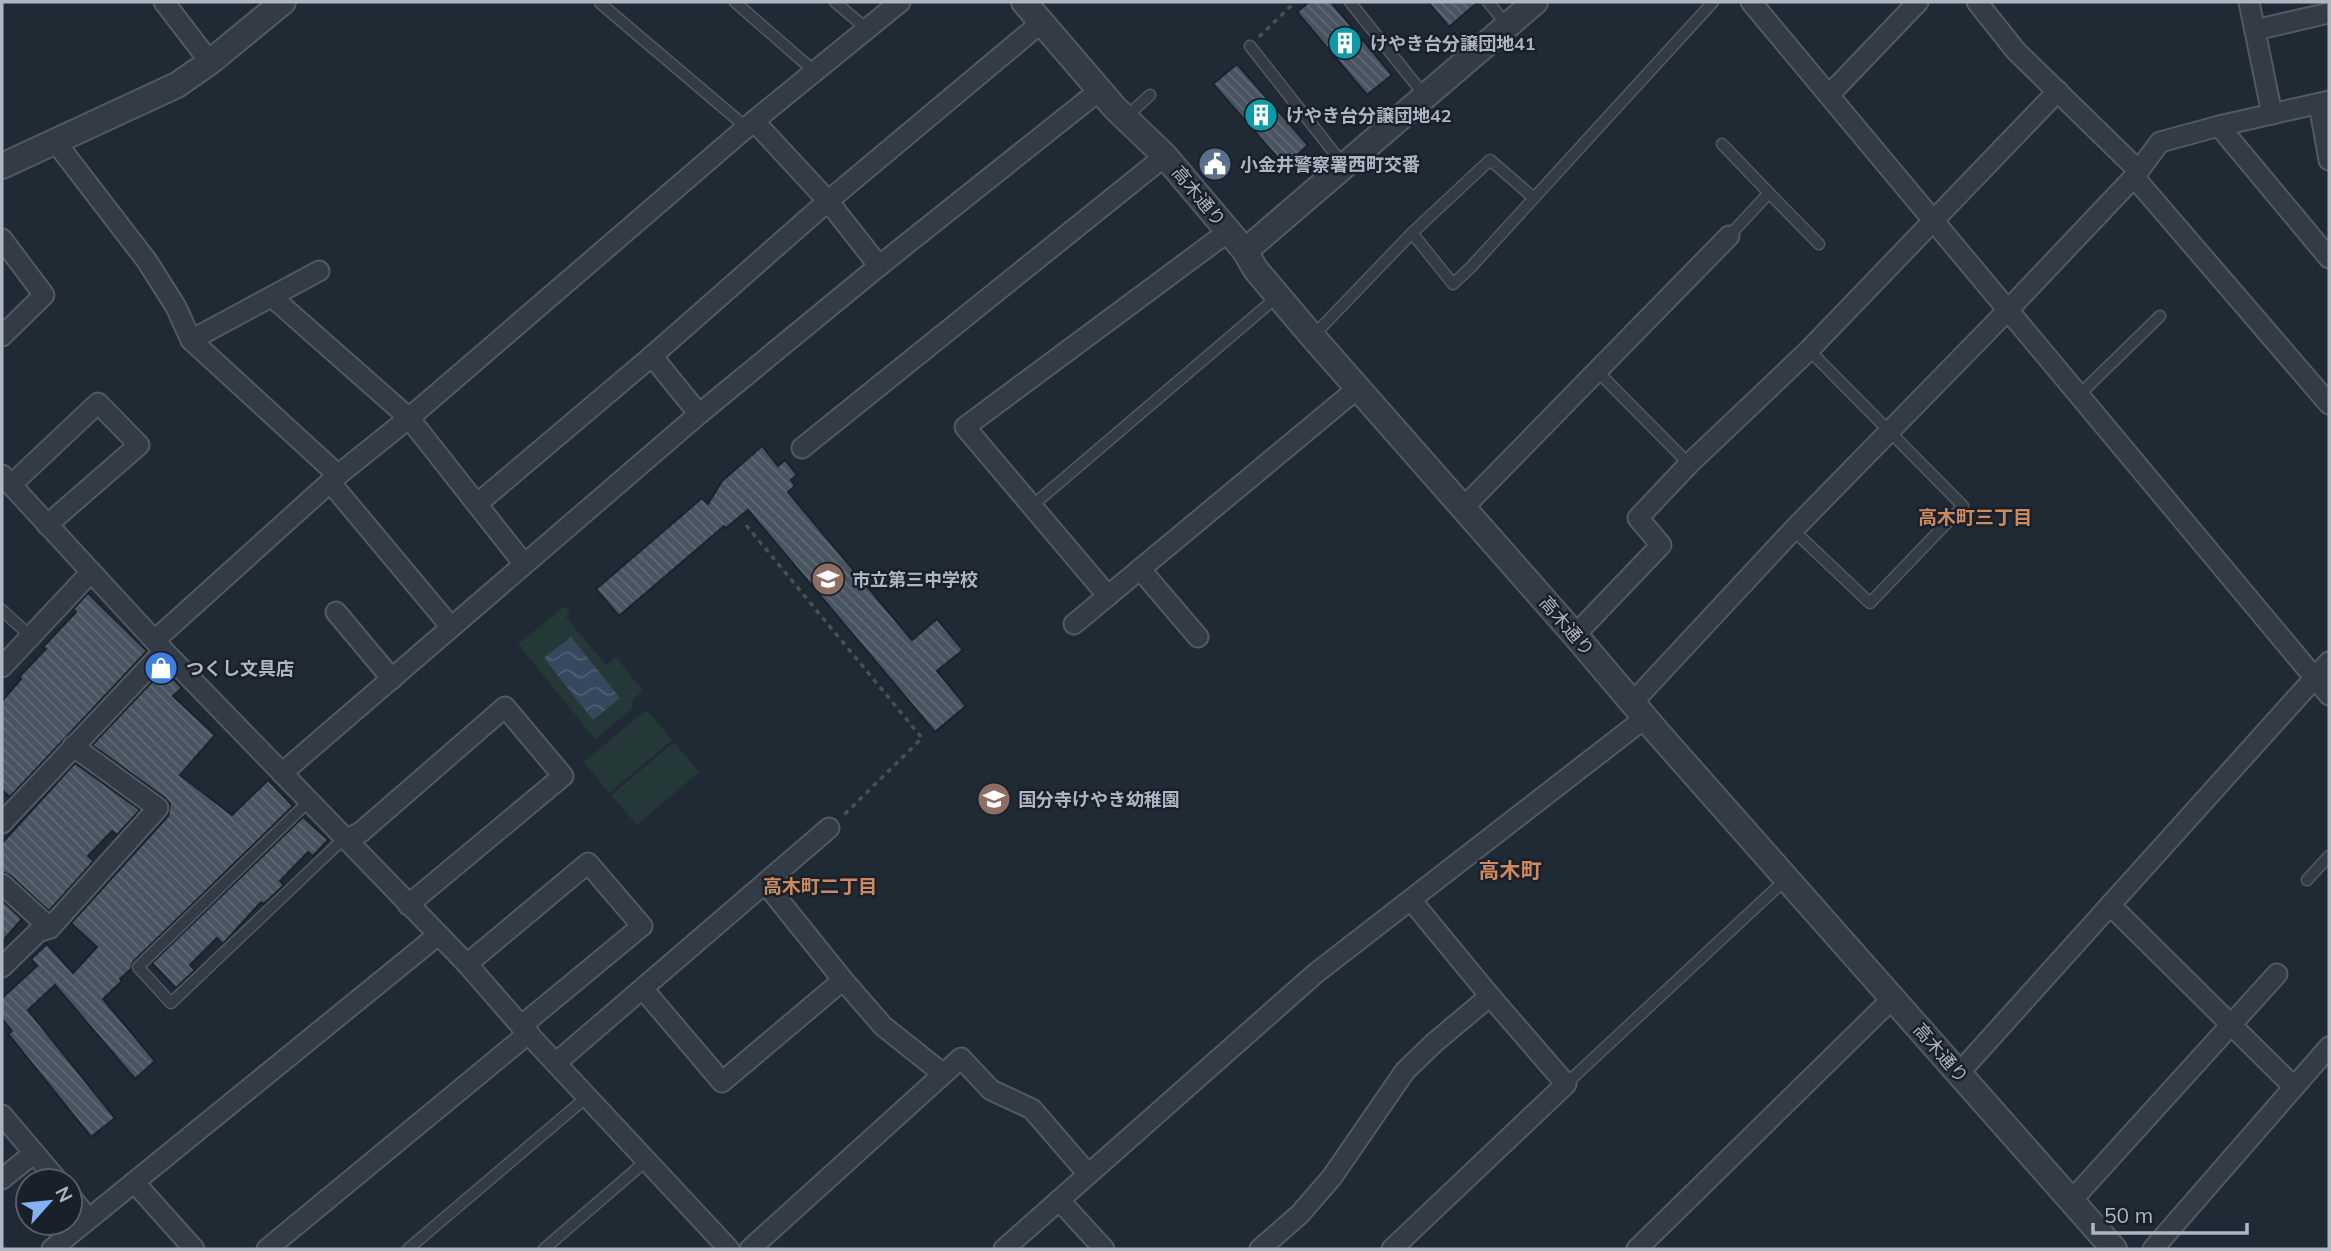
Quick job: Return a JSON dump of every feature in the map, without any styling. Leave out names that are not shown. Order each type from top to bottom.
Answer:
[{"type":"street","points":[[164,2],[210,62]]},
{"type":"street","points":[[2,166],[177,85],[210,62],[283,2]]},
{"type":"street","points":[[2,823],[73,746],[159,645],[334,478],[409,418],[750,124],[900,2]]},
{"type":"street","points":[[1245,250],[1535,2]]},
{"type":"street","points":[[1751,2],[2329,695]]},
{"type":"street","points":[[1829,95],[1917,2]]},
{"type":"street","points":[[1978,2],[2016,51],[2137,174],[2329,404]]},
{"type":"street","points":[[2249,2],[2272,114]]},
{"type":"street","points":[[477,504],[652,356],[828,201],[1031,8]]},
{"type":"street","name":"高木通り","points":[[1031,8],[1100,90],[1164,156],[1229,231],[1245,250],[1256,270],[1312,336],[2114,1249]]},
{"type":"street","points":[[2255,30],[2329,13]]},
{"type":"street","points":[[282,773],[699,414],[1100,90]]},
{"type":"street","points":[[1575,635],[1661,545],[1639,518],[1689,464],[1809,350],[2057,91]]},
{"type":"street","points":[[1004,1249],[1316,973],[1411,900],[1639,710],[1793,530],[2137,174],[2160,142],[2324,103],[2329,160]]},
{"type":"street","points":[[750,124],[828,201],[879,266]]},
{"type":"street","points":[[2219,126],[2329,258]]},
{"type":"street","points":[[54,140],[147,261],[176,307],[191,340],[334,478],[451,627]]},
{"type":"street","points":[[802,448],[1164,156]]},
{"type":"street","points":[[1108,596],[965,427],[1229,231]]},
{"type":"street","points":[[1463,508],[1729,236]]},
{"type":"street","points":[[2,239],[44,295],[2,336]]},
{"type":"street","points":[[191,340],[319,271]]},
{"type":"street","points":[[272,297],[409,418],[524,564]]},
{"type":"street","points":[[652,356],[699,414]]},
{"type":"street","points":[[1074,624],[1358,388]]},
{"type":"street","points":[[47,525],[139,445],[98,403],[7,480],[47,525],[159,645],[467,964],[729,1249]]},
{"type":"street","points":[[1140,569],[1198,636]]},
{"type":"street","points":[[2,667],[91,572]]},
{"type":"street","points":[[336,612],[392,679]]},
{"type":"street","points":[[1959,1073],[2329,662]]},
{"type":"street","points":[[346,840],[361,832],[505,707],[563,776],[408,905]]},
{"type":"street","points":[[2,967],[38,932],[50,928],[158,808],[73,746]]},
{"type":"street","points":[[557,1062],[830,828]]},
{"type":"street","points":[[267,1249],[642,926],[588,863],[467,964]]},
{"type":"street","points":[[2,884],[50,928]]},
{"type":"street","points":[[766,884],[883,1026],[942,1073]]},
{"type":"street","points":[[1392,1249],[1566,1084],[1411,900]]},
{"type":"street","points":[[2110,905],[2294,1087]]},
{"type":"street","points":[[52,1249],[438,935]]},
{"type":"street","points":[[2071,1200],[2277,974]]},
{"type":"street","points":[[643,989],[722,1082],[843,980]]},
{"type":"street","points":[[1260,1249],[1300,1214],[1332,1177],[1405,1071],[1490,996]]},
{"type":"street","points":[[1637,1249],[1893,999]]},
{"type":"street","points":[[2153,1249],[2329,1047]]},
{"type":"street","points":[[750,1249],[961,1058],[991,1090],[1032,1109],[1088,1174]]},
{"type":"street","points":[[2,1115],[46,1167]]},
{"type":"street","points":[[2,1180],[34,1153]]},
{"type":"street","points":[[134,1182],[194,1249]]},
{"type":"street","points":[[1059,1200],[1104,1249]]},
{"type":"street","points":[[84,1213],[88,1218]]},
{"type":"lane","points":[[734,2],[814,71]]},
{"type":"lane","points":[[835,2],[867,29]]},
{"type":"lane","points":[[1350,2],[1425,96]]},
{"type":"lane","points":[[1488,2],[1508,26]]},
{"type":"lane","points":[[1412,233],[1453,284],[1713,2]]},
{"type":"lane","points":[[600,3],[750,124]]},
{"type":"lane","points":[[1250,46],[1344,166]]},
{"type":"lane","points":[[1126,118],[1150,95]]},
{"type":"lane","points":[[1722,144],[1819,244]]},
{"type":"lane","points":[[1312,336],[1412,233],[1490,160],[1534,198]]},
{"type":"lane","points":[[1729,236],[1769,193]]},
{"type":"lane","points":[[1032,505],[1278,296]]},
{"type":"lane","points":[[2079,395],[2160,316]]},
{"type":"lane","points":[[1793,530],[1870,603],[1963,506],[1809,350]]},
{"type":"lane","points":[[1597,371],[1689,464]]},
{"type":"lane","points":[[2,610],[31,637]]},
{"type":"lane","points":[[309,801],[138,967],[171,1003],[337,845],[346,840]]},
{"type":"lane","points":[[2307,880],[2329,856]]},
{"type":"lane","points":[[1566,1084],[1787,877]]},
{"type":"lane","points":[[408,1249],[588,1095]]},
{"type":"lane","points":[[544,1249],[647,1160]]},
{"type":"path","points":[[1250,46],[1295,2]]},
{"type":"path","points":[[746,525],[922,738],[830,828]]},
{"type":"shaded area","points":[[565,606],[570,613],[566,617],[606,665],[616,657],[643,691],[633,699],[632,709],[595,739],[518,644]]},
{"type":"shaded area","points":[[646,710],[672,740],[609,793],[584,762]]},
{"type":"shaded area","points":[[674,742],[699,772],[637,825],[611,795]]},
{"type":"water","points":[[571,637],[620,698],[593,720],[544,658]]},
{"type":"building","name":"けやき台分譲団地41","points":[[1309,2],[1331,2],[1392,75],[1367,95],[1297,12]]},
{"type":"building","points":[[1428,2],[1478,2],[1449,27]]},
{"type":"building","name":"けやき台分譲団地42","points":[[1237,64],[1308,145],[1285,166],[1213,84]]},
{"type":"building","points":[[762,446],[778,466],[785,460],[797,475],[791,480],[795,486],[788,492],[912,640],[937,619],[963,650],[937,671],[966,706],[935,732],[748,510],[726,528],[724,526],[619,616],[596,589],[702,498],[708,504],[722,481]]},
{"type":"building","points":[[88,593],[147,651],[10,797],[2,790],[2,701],[21,679],[19,677],[46,649],[43,647],[76,612],[73,609]]},
{"type":"building","points":[[164,669],[182,688],[173,696],[215,735],[180,775],[232,815],[268,780],[293,806],[133,962],[131,969],[120,979],[122,981],[103,999],[155,1061],[135,1079],[55,985],[28,1010],[115,1118],[91,1137],[8,1034],[12,1031],[2,1019],[2,998],[37,966],[31,959],[47,944],[73,973],[97,947],[71,923],[168,816],[170,804],[165,798],[92,745]]},
{"type":"building","points":[[75,763],[140,810],[117,835],[112,831],[88,856],[94,861],[49,911],[10,875],[2,872],[2,843]]},
{"type":"building","points":[[303,817],[328,840],[313,856],[308,852],[280,881],[284,885],[264,904],[261,902],[223,944],[217,938],[190,965],[195,970],[176,988],[152,963]]},
{"type":"building","points":[[2,900],[22,919],[2,942]]},
{"type":"place","name":"けやき台分譲団地41","points":[[1345,43]]},
{"type":"place","name":"けやき台分譲団地42","points":[[1261,115]]},
{"type":"place","name":"小金井警察署西町交番","points":[[1215,164]]},
{"type":"place","name":"市立第三中学校","points":[[828,579]]},
{"type":"place","name":"つくし文具店","points":[[161,668]]},
{"type":"place","name":"国分寺けやき幼稚園","points":[[994,799]]},
{"type":"district","name":"高木町三丁目","points":[[1975,517]]},
{"type":"district","name":"高木町","points":[[1510,870]]},
{"type":"district","name":"高木町二丁目","points":[[820,886]]}]
